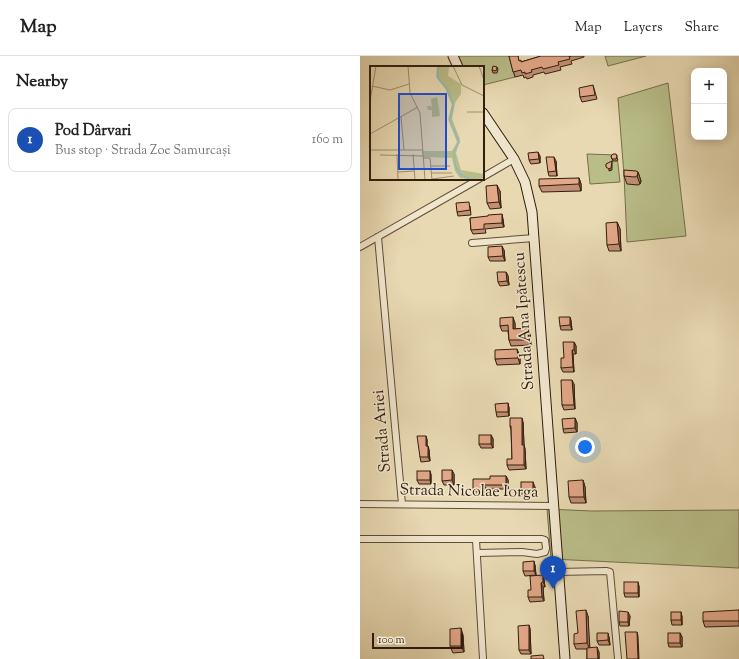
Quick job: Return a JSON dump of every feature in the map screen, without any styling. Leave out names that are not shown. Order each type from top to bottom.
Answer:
[{"type":"main road","points":[[453,56],[458,66]]},
{"type":"main road","name":"Strada Ana Ipătescu","points":[[484,114],[514,159],[528,192],[532,212],[565,659]]},
{"type":"street","points":[[484,176],[514,159]]},
{"type":"street","points":[[360,247],[477,180]]},
{"type":"street","name":"Strada Ariei","points":[[378,237],[402,504]]},
{"type":"street","points":[[472,242],[534,238]]},
{"type":"street","name":"Strada Nicolae Iorga","points":[[360,504],[553,506]]},
{"type":"street","points":[[360,539],[545,540],[545,552],[537,554],[514,552],[477,553]]},
{"type":"street","points":[[476,540],[483,659]]},
{"type":"street","points":[[546,548],[556,545]]},
{"type":"street","points":[[558,572],[610,572],[618,659]]},
{"type":"green space","points":[[458,56],[509,56],[515,77],[484,85],[484,66],[462,66]]},
{"type":"green space","points":[[605,56],[646,56],[608,66]]},
{"type":"green space","points":[[668,83],[686,236],[627,242],[618,98]]},
{"type":"green space","points":[[587,154],[617,155],[620,182],[590,184]]},
{"type":"green space","points":[[547,509],[592,511],[739,510],[739,568],[551,559]]},
{"type":"building","points":[[509,56],[518,56],[519,61],[521,60],[521,62],[541,56],[569,56],[570,59],[558,62],[559,65],[543,69],[542,67],[531,70],[532,72],[525,74],[525,72],[522,73],[521,70],[513,72]]},
{"type":"building","points":[[493,66],[497,67],[496,71],[492,70]]},
{"type":"building","points":[[593,85],[595,95],[580,97],[579,88]]},
{"type":"building","points":[[538,152],[539,159],[529,160],[528,153]]},
{"type":"building","points":[[616,154],[616,159],[612,159],[611,156]]},
{"type":"building","points":[[546,157],[554,157],[556,171],[548,172]]},
{"type":"building","points":[[612,161],[611,168],[609,169],[606,167],[606,164]]},
{"type":"building","points":[[624,170],[636,171],[638,172],[637,176],[624,176]]},
{"type":"building","points":[[579,178],[579,184],[539,186],[539,179]]},
{"type":"building","points":[[497,185],[499,202],[487,203],[486,186]]},
{"type":"building","points":[[469,202],[470,210],[457,212],[456,203]]},
{"type":"building","points":[[502,214],[502,223],[484,224],[484,229],[471,230],[470,218]]},
{"type":"building","points":[[617,222],[619,244],[607,245],[606,223]]},
{"type":"building","points":[[502,246],[503,256],[488,257],[488,247]]},
{"type":"building","points":[[497,272],[506,272],[507,281],[498,282]]},
{"type":"building","points":[[513,317],[513,329],[528,328],[529,340],[509,340],[508,325],[500,326],[500,318]]},
{"type":"building","points":[[559,317],[570,317],[570,325],[560,326]]},
{"type":"building","points":[[563,342],[574,342],[574,350],[572,350],[573,367],[561,368],[561,358],[564,358]]},
{"type":"building","points":[[517,349],[518,358],[495,359],[495,350]]},
{"type":"building","points":[[561,380],[572,380],[574,405],[562,405]]},
{"type":"building","points":[[508,403],[508,412],[496,412],[495,404]]},
{"type":"building","points":[[510,418],[522,418],[524,465],[507,465],[507,459],[512,459]]},
{"type":"building","points":[[575,418],[575,428],[563,429],[562,419]]},
{"type":"building","points":[[479,435],[491,435],[491,444],[479,444]]},
{"type":"building","points":[[417,436],[426,436],[428,457],[420,457]]},
{"type":"building","points":[[442,470],[452,470],[452,480],[442,481]]},
{"type":"building","points":[[417,471],[430,471],[430,480],[417,480]]},
{"type":"building","points":[[490,476],[506,476],[506,485],[484,485],[484,491],[473,491],[473,479],[490,479]]},
{"type":"building","points":[[583,480],[584,497],[569,497],[568,481]]},
{"type":"building","points":[[521,482],[533,482],[533,493],[521,493]]},
{"type":"building","points":[[534,561],[534,571],[523,571],[523,562]]},
{"type":"building","points":[[543,575],[543,582],[541,583],[542,597],[528,597],[528,590],[531,590],[530,576]]},
{"type":"building","points":[[624,582],[638,582],[638,593],[624,593]]},
{"type":"building","points":[[586,610],[587,643],[574,644],[574,634],[578,633],[576,611]]},
{"type":"building","points":[[739,610],[739,621],[703,621],[703,612]]},
{"type":"building","points":[[619,611],[628,612],[628,622],[619,622]]},
{"type":"building","points":[[671,612],[681,612],[681,620],[671,620]]},
{"type":"building","points":[[529,625],[529,650],[519,650],[518,626]]},
{"type":"building","points":[[461,628],[461,646],[450,646],[450,629]]},
{"type":"building","points":[[625,632],[637,632],[638,659],[627,659]]},
{"type":"building","points":[[597,633],[608,633],[608,640],[597,641]]},
{"type":"building","points":[[668,633],[680,633],[680,643],[668,643]]},
{"type":"building","points":[[597,647],[598,659],[587,659],[587,648]]},
{"type":"building","points":[[543,655],[544,659],[531,659],[531,656]]},
{"type":"place","name":"Pod Dârvari","points":[[553,589]]}]
